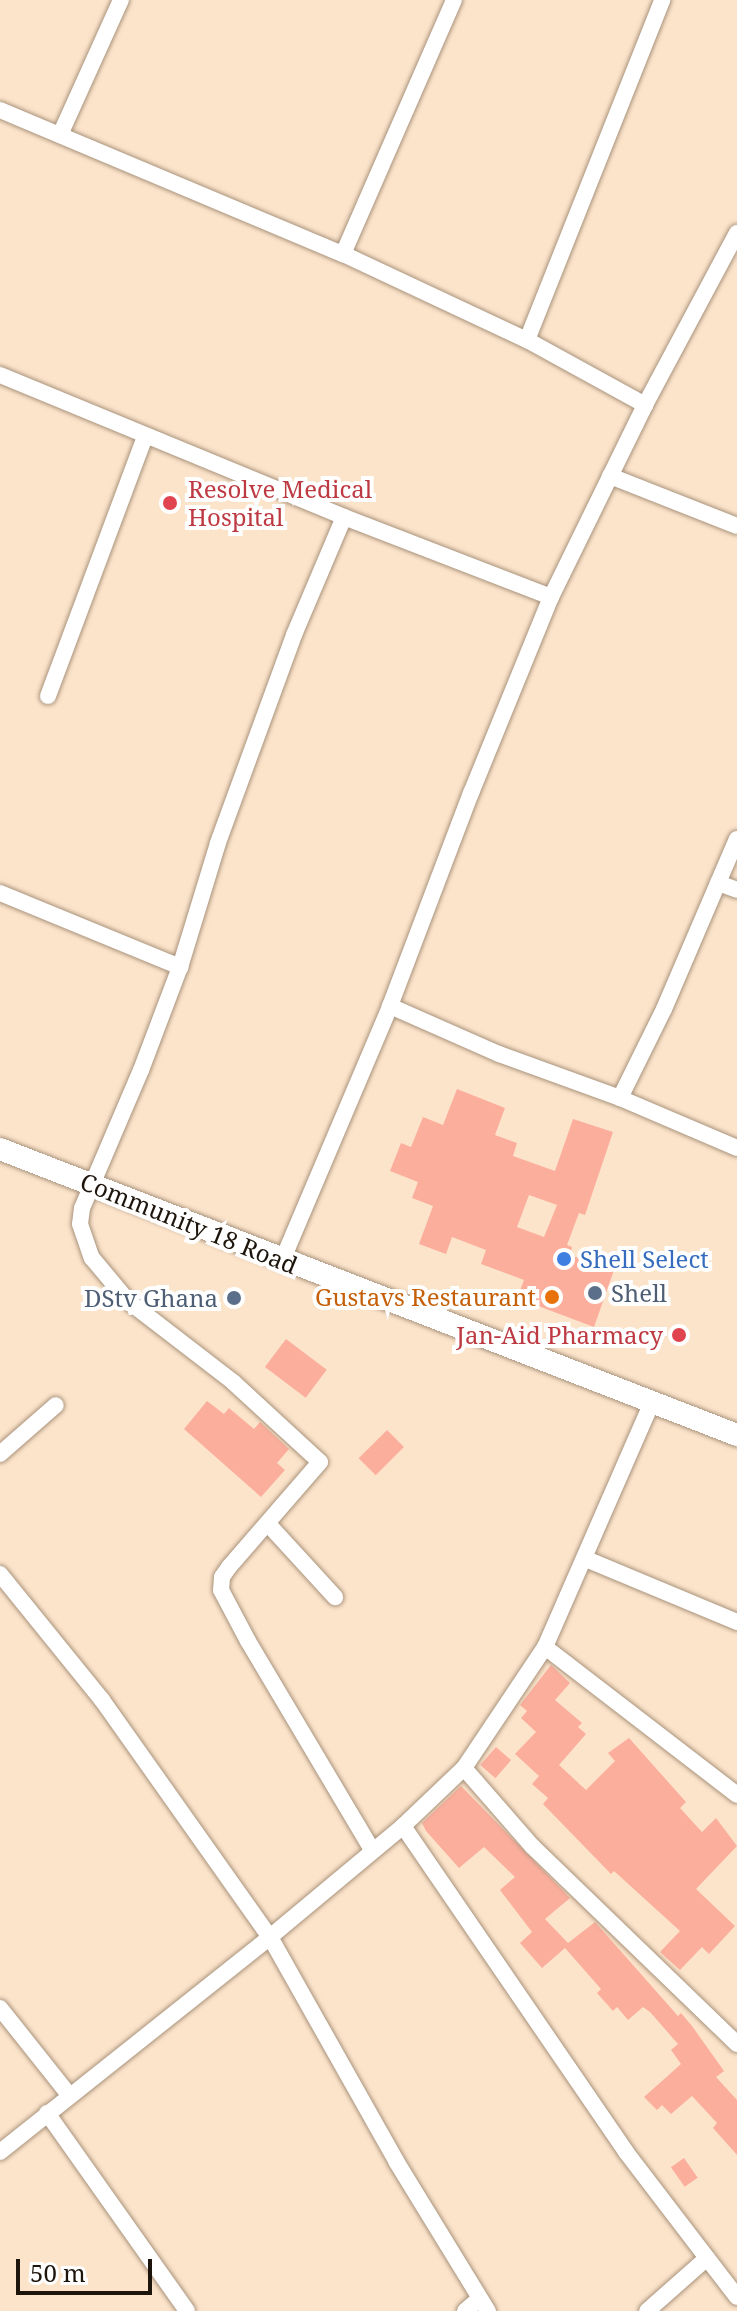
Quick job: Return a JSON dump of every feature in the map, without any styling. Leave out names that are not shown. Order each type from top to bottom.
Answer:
[{"type":"main road","name":"Community 18 Road","points":[[0,1149],[282,1261],[736,1433]]},
{"type":"street","points":[[60,135],[121,0]]},
{"type":"street","points":[[343,254],[454,0]]},
{"type":"street","points":[[527,340],[662,0]]},
{"type":"street","points":[[0,110],[343,254],[527,340],[645,405]]},
{"type":"street","points":[[282,1261],[390,1006],[471,793],[551,597],[645,405],[737,233]]},
{"type":"street","points":[[0,375],[145,437],[551,597]]},
{"type":"street","points":[[48,696],[145,437]]},
{"type":"street","points":[[610,476],[737,526]]},
{"type":"street","points":[[344,517],[294,635],[218,843],[180,967],[94,1186],[82,1208],[80,1224],[92,1258],[128,1301],[233,1382],[320,1462],[269,1525],[229,1567],[222,1577],[221,1590],[372,1850]]},
{"type":"street","points":[[620,1098],[664,1009],[737,839]]},
{"type":"street","points":[[718,883],[737,890]]},
{"type":"street","points":[[0,893],[180,967]]},
{"type":"street","points":[[390,1006],[499,1054],[620,1098],[737,1148]]},
{"type":"street","points":[[0,2152],[270,1937],[403,1826],[464,1768],[545,1647],[652,1402]]},
{"type":"street","points":[[0,1454],[56,1405]]},
{"type":"street","points":[[269,1525],[335,1597]]},
{"type":"street","points":[[586,1559],[737,1622]]},
{"type":"street","points":[[0,1574],[102,1700],[270,1937],[389,2149],[484,2305],[465,2311]]},
{"type":"street","points":[[545,1647],[737,1795]]},
{"type":"street","points":[[464,1768],[532,1846],[737,2044]]},
{"type":"street","points":[[403,1826],[626,2152],[737,2297]]},
{"type":"street","points":[[0,2008],[70,2096]]},
{"type":"street","points":[[47,2113],[187,2311]]},
{"type":"street","points":[[647,2311],[707,2258]]},
{"type":"building","points":[[457,1089],[505,1108],[495,1135],[517,1143],[513,1156],[555,1171],[573,1119],[613,1132],[585,1215],[579,1213],[567,1245],[572,1247],[570,1255],[614,1270],[594,1327],[517,1298],[524,1280],[481,1264],[486,1250],[452,1237],[446,1254],[419,1244],[433,1206],[412,1198],[418,1182],[390,1171],[401,1143],[411,1147],[423,1117],[443,1125]],"holes":[[[529,1195],[557,1205],[544,1237],[517,1227]]]},
{"type":"building","points":[[286,1339],[327,1370],[306,1398],[265,1367]]},
{"type":"building","points":[[207,1401],[224,1414],[229,1408],[254,1429],[260,1422],[289,1449],[277,1463],[285,1470],[261,1497],[184,1429]]},
{"type":"building","points":[[387,1430],[404,1447],[376,1475],[359,1458]]},
{"type":"building","points":[[551,1665],[570,1683],[555,1700],[582,1723],[578,1727],[586,1734],[559,1765],[586,1790],[615,1761],[608,1753],[629,1738],[686,1802],[680,1808],[702,1832],[716,1818],[737,1846],[696,1889],[735,1926],[709,1954],[702,1947],[680,1970],[660,1952],[680,1931],[614,1871],[611,1874],[543,1804],[548,1798],[532,1784],[539,1776],[515,1754],[536,1732],[521,1718],[527,1711],[520,1705]]},
{"type":"building","points":[[496,1747],[511,1760],[495,1778],[480,1765]]},
{"type":"building","points":[[461,1786],[570,1898],[545,1919],[568,1943],[595,1922],[678,2016],[681,2013],[692,2026],[724,2071],[716,2077],[737,2100],[737,2155],[713,2128],[717,2123],[692,2096],[671,2114],[662,2105],[657,2110],[644,2097],[681,2064],[671,2050],[678,2044],[650,2012],[643,2007],[628,2020],[617,2007],[613,2011],[597,1993],[601,1989],[565,1948],[542,1968],[520,1943],[532,1932],[500,1890],[515,1877],[484,1847],[459,1868],[426,1831],[422,1823]]},
{"type":"building","points":[[684,2158],[698,2178],[685,2187],[671,2167]]},
{"type":"place","name":"Resolve Medical Hospital","points":[[170,503]]},
{"type":"place","name":"Shell Select","points":[[564,1259]]},
{"type":"place","name":"Shell","points":[[595,1293]]},
{"type":"place","name":"Gustavs Restaurant","points":[[552,1297]]},
{"type":"place","name":"DStv Ghana","points":[[234,1298]]},
{"type":"place","name":"Jan-Aid Pharmacy","points":[[679,1335]]}]
